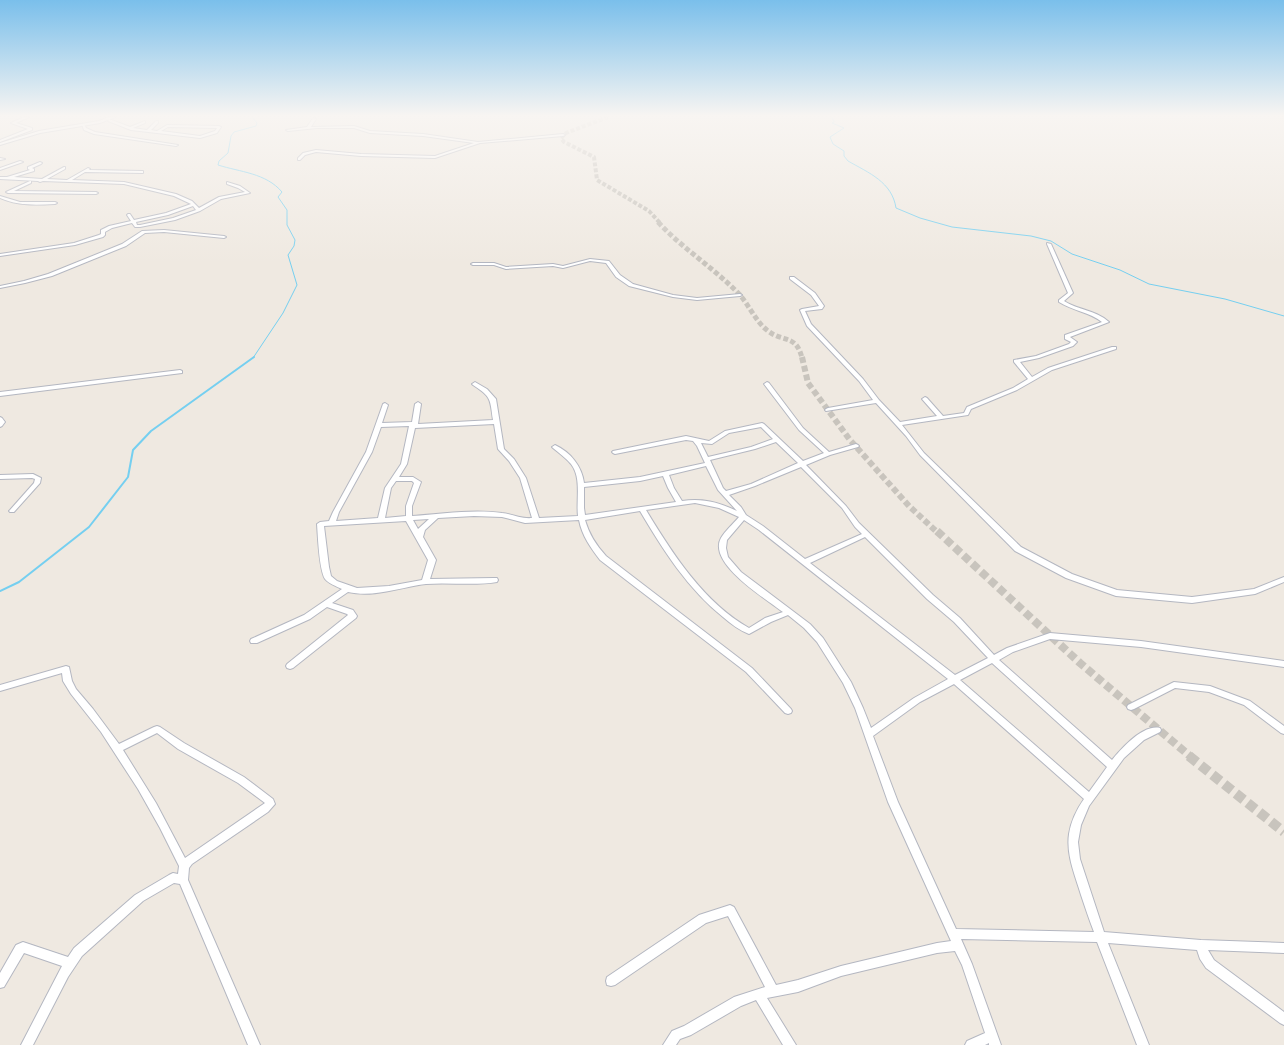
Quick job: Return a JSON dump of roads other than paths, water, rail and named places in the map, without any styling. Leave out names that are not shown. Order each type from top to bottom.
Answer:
[{"type":"street","points":[[2,179],[33,170],[29,168],[34,166]]},
{"type":"street","points":[[67,181],[92,167]]},
{"type":"street","points":[[39,181],[64,168]]},
{"type":"street","points":[[84,172],[142,172]]},
{"type":"street","points":[[2,179],[124,182],[175,195],[198,210]]},
{"type":"street","points":[[0,196],[32,180]]},
{"type":"street","points":[[129,215],[138,226],[157,223],[198,210],[219,198],[248,193],[228,183]]},
{"type":"street","points":[[8,192],[96,193]]},
{"type":"street","points":[[0,196],[11,202],[27,204],[54,203]]},
{"type":"street","points":[[0,255],[82,242],[103,235],[103,231],[107,228],[167,214],[193,205]]},
{"type":"street","points":[[155,230],[157,223]]},
{"type":"street","points":[[0,286],[50,275],[124,245],[141,233],[155,230],[224,237]]},
{"type":"street","points":[[1031,379],[1016,361],[1037,357],[1072,345],[1074,342],[1066,338],[1067,336],[1106,322],[1094,314],[1066,306],[1061,301],[1071,293],[1050,244]]},
{"type":"street","points":[[473,264],[494,264],[508,268],[563,266],[590,260],[606,262],[618,276],[630,285],[673,296],[694,299],[740,295]]},
{"type":"street","points":[[792,278],[813,294],[822,306],[820,308],[802,310],[809,325],[861,380],[927,460],[1018,549],[1069,576],[1095,587],[1116,593],[1192,600],[1255,591],[1284,579]]},
{"type":"street","points":[[898,424],[966,414],[969,408],[1015,389],[1050,369],[1114,348]]},
{"type":"street","points":[[0,394],[180,372]]},
{"type":"street","points":[[475,384],[485,390],[493,399],[501,449],[512,460],[523,478],[536,520]]},
{"type":"street","points":[[767,384],[800,430],[828,454]]},
{"type":"street","points":[[925,399],[941,417]]},
{"type":"street","points":[[828,410],[877,401]]},
{"type":"street","points":[[381,520],[388,488],[396,479],[406,456],[410,428],[415,424],[418,404]]},
{"type":"street","points":[[332,523],[336,512],[369,452],[385,406]]},
{"type":"street","points":[[0,419],[2,422],[0,425]]},
{"type":"street","points":[[378,425],[498,422]]},
{"type":"street","points":[[614,452],[686,438],[710,442],[727,432],[760,425],[764,426],[844,507],[866,534],[930,597],[957,620],[993,659],[1112,766]]},
{"type":"street","points":[[580,485],[666,474],[777,440]]},
{"type":"street","points":[[696,441],[708,461],[720,489],[739,508],[743,517]]},
{"type":"street","points":[[725,494],[753,485],[828,454],[856,446]]},
{"type":"street","points":[[555,447],[574,461],[578,469],[581,518],[586,535],[603,558],[749,670],[788,711]]},
{"type":"street","points":[[666,474],[671,488],[680,503]]},
{"type":"street","points":[[0,477],[33,476],[38,478],[37,483],[12,511]]},
{"type":"street","points":[[396,479],[413,479],[418,482],[409,506],[409,518],[432,560],[424,582]]},
{"type":"street","points":[[494,580],[424,582],[389,589],[356,592],[346,589],[330,580],[325,567],[320,524],[493,514],[508,516],[518,520],[581,518],[680,503],[703,502],[743,517],[762,528],[955,680],[1090,798]]},
{"type":"street","points":[[642,509],[686,577],[703,596],[738,624],[749,631],[768,620],[789,612]]},
{"type":"street","points":[[419,537],[422,530],[436,517]]},
{"type":"street","points":[[743,517],[724,539],[722,548],[724,558],[738,574],[789,612],[820,640],[859,708],[893,802],[956,939],[993,1041],[971,1045]]},
{"type":"street","points":[[804,562],[866,534]]},
{"type":"street","points":[[254,641],[307,617],[346,589]]},
{"type":"street","points":[[290,666],[353,616],[350,612],[327,604]]},
{"type":"street","points":[[869,734],[918,700],[993,659],[1026,643],[1050,636],[1140,644],[1284,664]]},
{"type":"street","points":[[0,688],[66,668],[67,679],[72,689],[118,749],[153,805],[184,866],[183,880],[254,1045]]},
{"type":"street","points":[[1131,707],[1174,685],[1204,688],[1233,696],[1247,703],[1284,731]]},
{"type":"street","points":[[118,749],[153,731],[159,730],[181,746],[241,780],[270,802],[265,809],[195,856],[184,866]]},
{"type":"street","points":[[1143,1045],[1101,937],[1073,851],[1077,821],[1112,766],[1128,748],[1157,730]]},
{"type":"street","points":[[27,1045],[70,963],[87,944],[139,898],[173,878],[183,880]]},
{"type":"street","points":[[611,980],[703,919],[730,910],[773,991]]},
{"type":"street","points":[[669,1045],[676,1035],[687,1031],[738,1001],[758,994],[798,986],[841,971],[937,948],[956,939],[1101,937],[1201,945],[1284,948]]},
{"type":"street","points":[[1201,945],[1204,955],[1210,964],[1284,1019]]},
{"type":"street","points":[[0,983],[23,947],[70,963]]},
{"type":"street","points":[[758,994],[790,1045]]},
{"type":"waterway","points":[[221,166],[261,177],[282,192],[278,197],[287,210],[287,225],[295,240],[294,246],[288,255],[297,285],[283,313],[253,357]]},
{"type":"waterway","points":[[856,166],[885,185],[894,199],[896,208],[920,218],[952,227],[1031,236],[1051,241],[1072,254],[1120,270],[1149,284],[1225,299],[1284,316]]},
{"type":"waterway","points":[[0,591],[19,582],[89,527],[128,477],[133,450],[151,431],[253,357]]},
{"type":"tunnel","points":[[595,166],[597,180],[649,211],[660,223]]},
{"type":"tunnel","points":[[658,222],[739,294],[768,331],[793,342],[802,358]]},
{"type":"tunnel","points":[[802,357],[808,383],[850,440],[909,506],[938,533]]},
{"type":"tunnel","points":[[937,531],[1080,663],[1191,757]]},
{"type":"tunnel","points":[[1189,756],[1284,832]]}]
